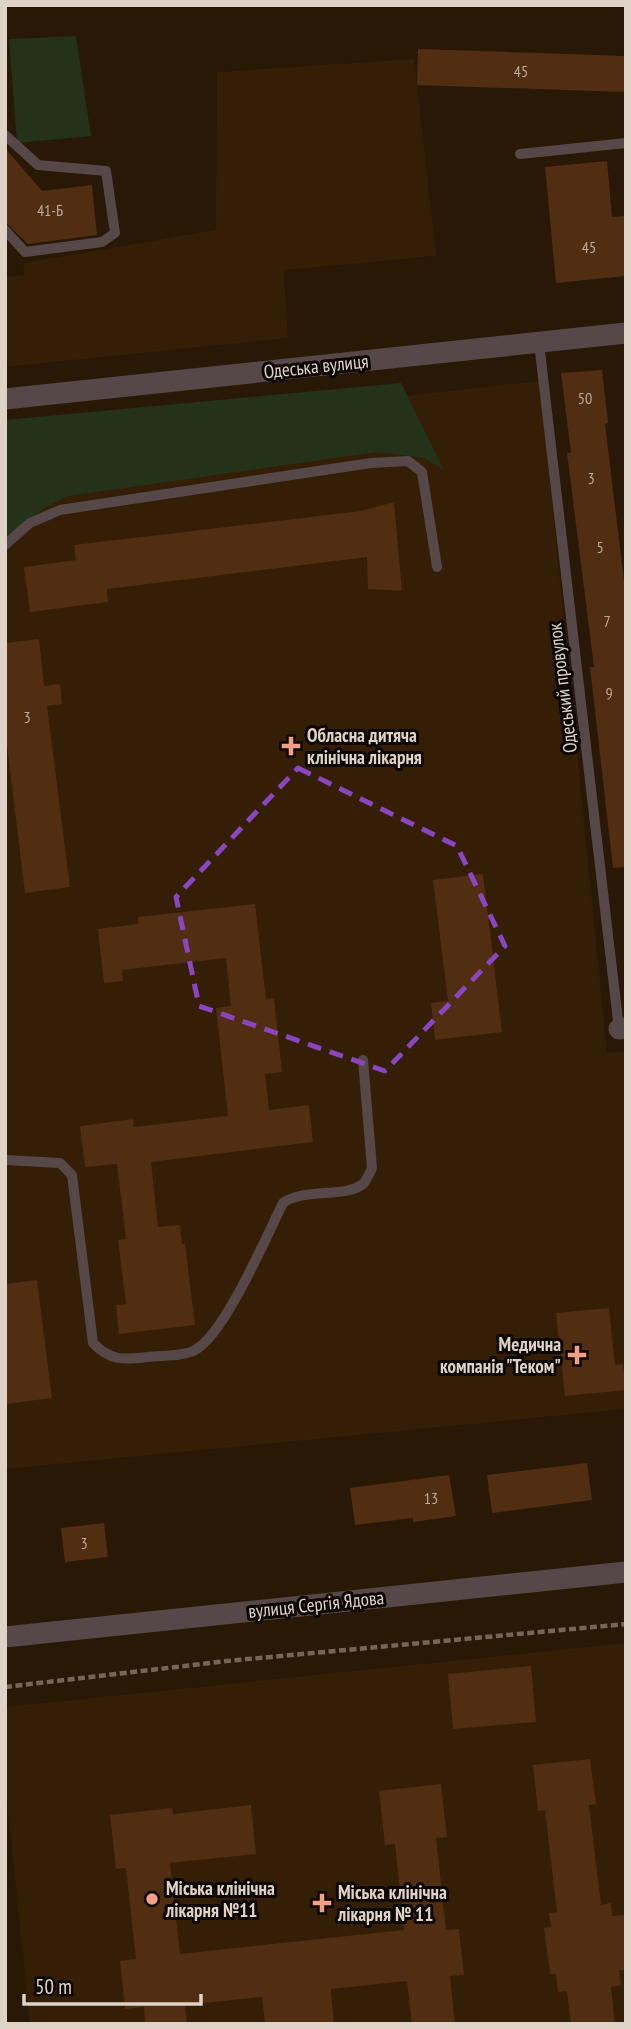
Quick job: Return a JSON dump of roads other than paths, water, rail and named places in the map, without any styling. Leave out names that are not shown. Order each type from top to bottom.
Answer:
[{"type":"street","name":"Одеська вулиця","points":[[5,398],[626,333]]},
{"type":"street","name":"вулиця Сергія Ядова","points":[[5,1637],[626,1572]]},
{"type":"lane","points":[[5,135],[38,165],[106,172],[115,233],[102,242],[25,252],[5,230]]},
{"type":"lane","points":[[520,154],[626,143]]},
{"type":"lane","name":"Одеський провулок","points":[[539,343],[622,1028]]},
{"type":"lane","points":[[5,545],[30,523],[60,510],[371,463],[408,461],[422,472],[437,567]]},
{"type":"lane","points":[[5,1160],[60,1163],[72,1175],[93,1343],[105,1356],[124,1360],[194,1351],[206,1340],[230,1307],[283,1203],[293,1196],[354,1188],[364,1182],[372,1168],[363,1060]]},
{"type":"place","name":"Обласна дитяча клінічна лікарня","points":[[291,746]]},
{"type":"place","name":"Медична компанія \"Теком\"","points":[[577,1355]]},
{"type":"place","name":"Міська клінічна лікарня №11","points":[[152,1899]]},
{"type":"place","name":"Міська клінічна лікарня № 11","points":[[322,1903]]}]
